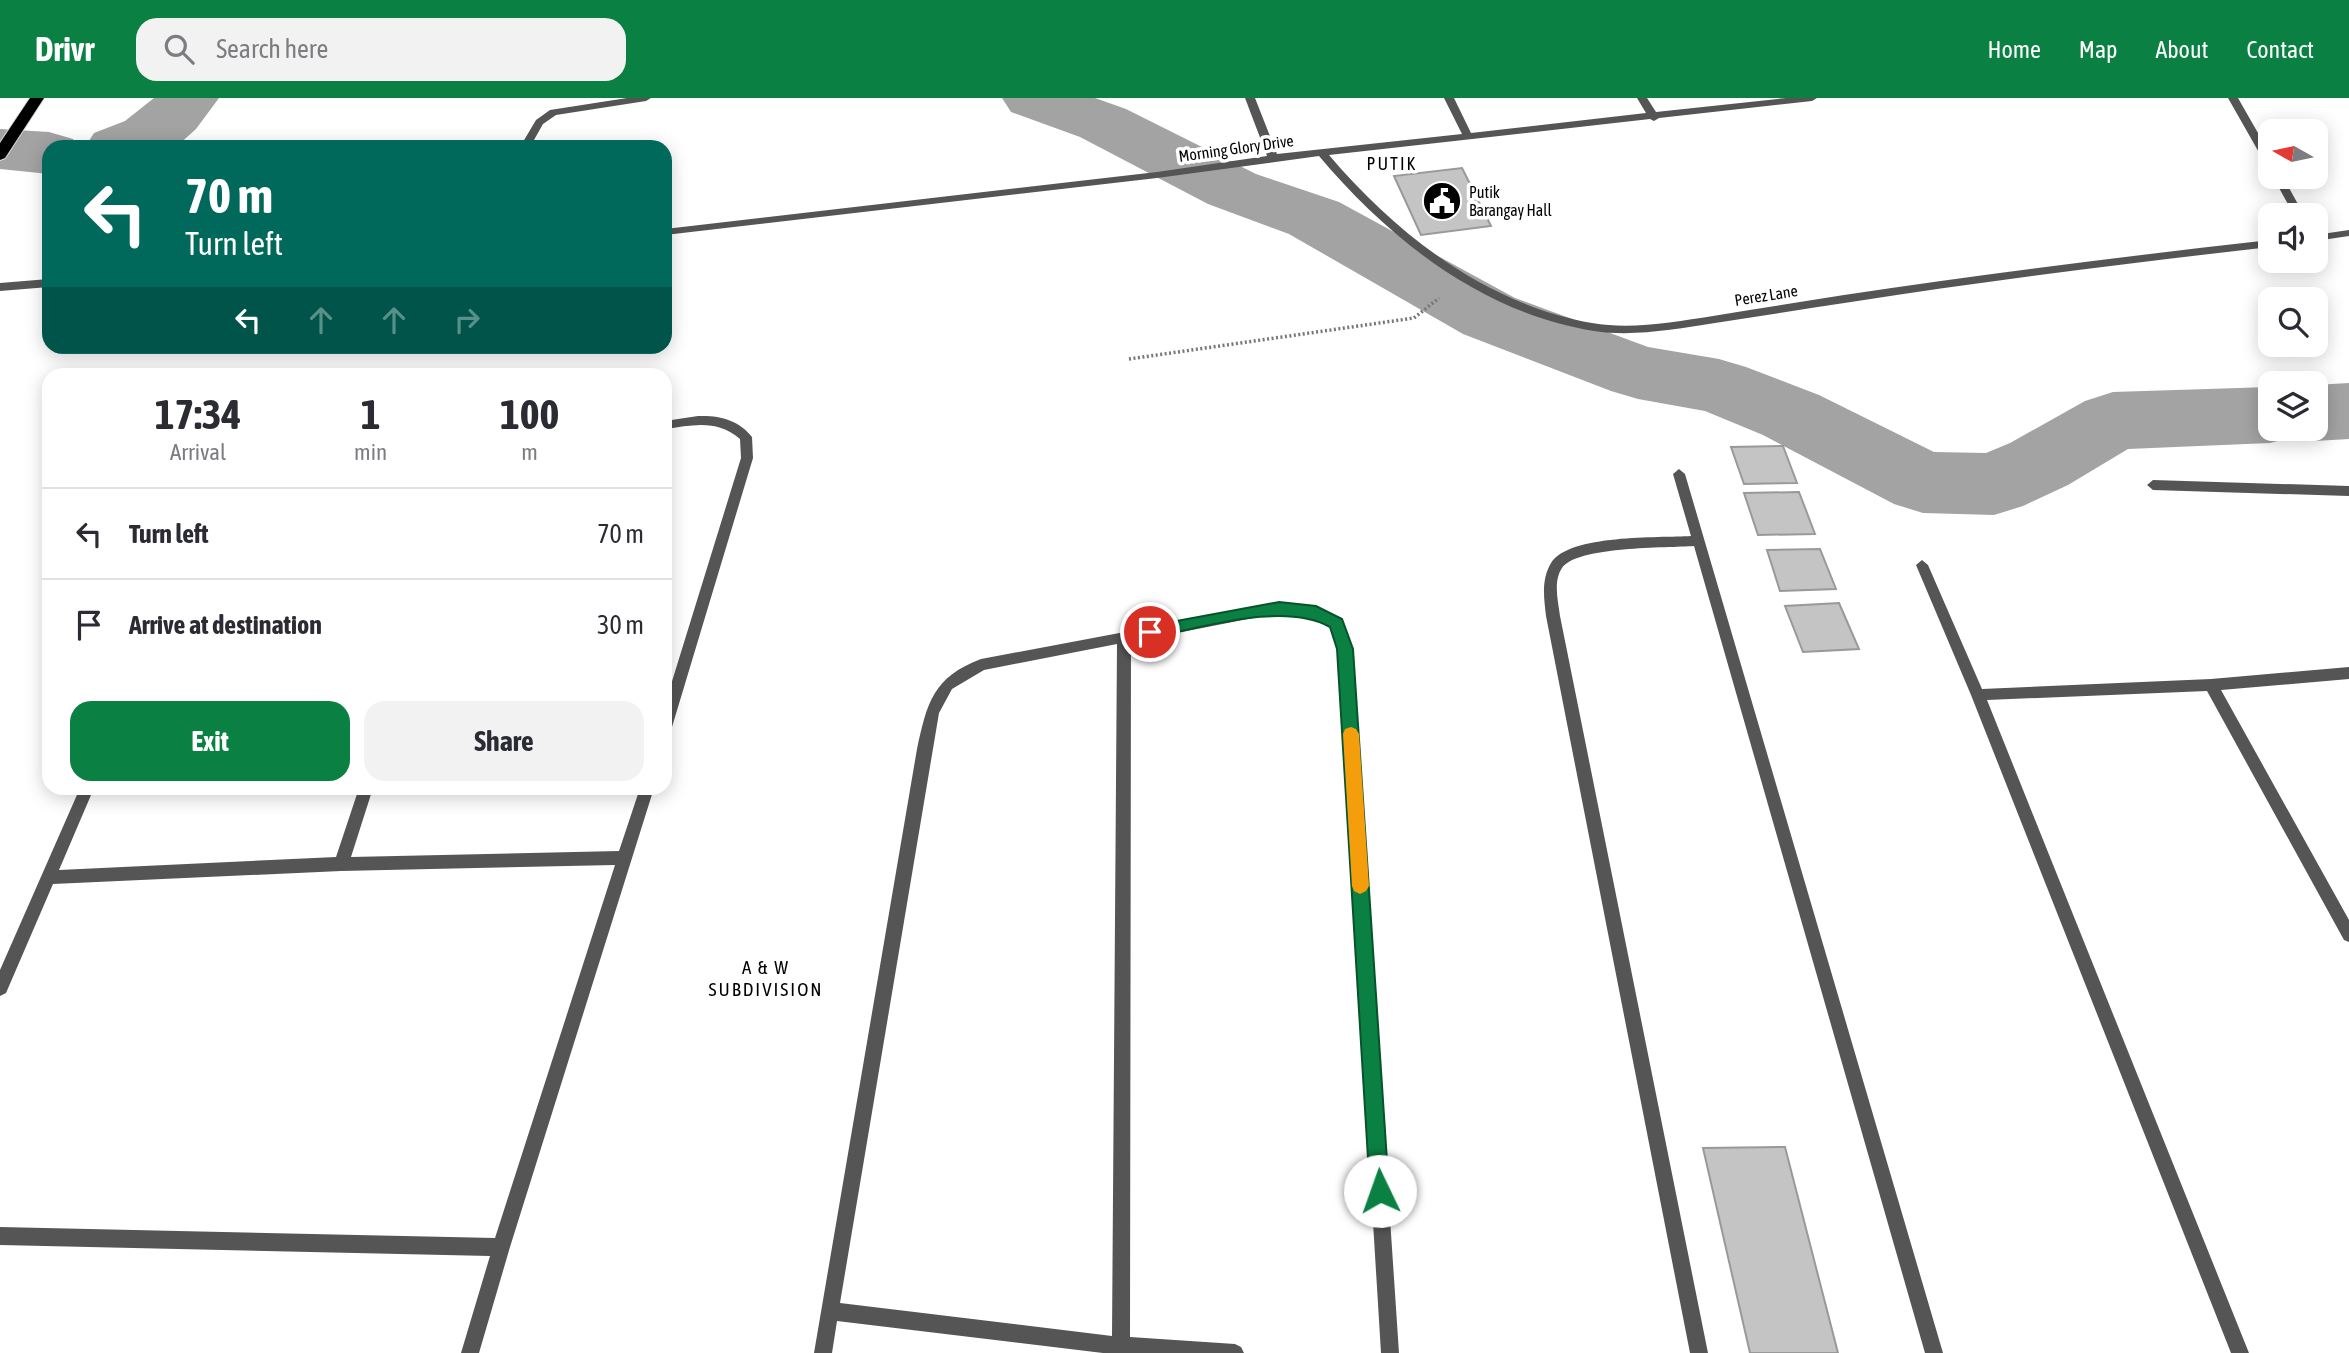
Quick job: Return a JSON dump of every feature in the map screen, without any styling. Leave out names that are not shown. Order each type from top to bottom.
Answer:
[{"type":"highway","points":[[0,155],[36,100]]},
{"type":"street","points":[[529,140],[538,122],[553,111],[646,98]]},
{"type":"street","points":[[1250,98],[1273,158]]},
{"type":"street","points":[[1449,98],[1468,137]]},
{"type":"street","points":[[1642,98],[1654,118]]},
{"type":"street","name":"Morning Glory Drive","points":[[672,231],[1157,175],[1273,158],[1654,118],[1812,98]]},
{"type":"street","points":[[2233,98],[2258,142]]},
{"type":"street","name":"Perez Lane","points":[[1322,153],[1339,174],[1396,231],[1464,277],[1538,315],[1594,327],[1641,328],[1683,324],[1994,276],[2258,244]]},
{"type":"street","points":[[2328,236],[2349,233]]},
{"type":"street","points":[[0,287],[42,284]]},
{"type":"street","points":[[672,424],[720,420],[734,425],[746,437],[747,458],[672,704]]},
{"type":"street","points":[[1679,474],[1934,1353]]},
{"type":"street","points":[[2153,485],[2349,491]]},
{"type":"street","points":[[1698,541],[1583,551],[1562,559],[1549,582],[1555,630],[1699,1353]]},
{"type":"street","points":[[1922,565],[1978,695],[2240,1353]]},
{"type":"street","points":[[823,1353],[921,762],[932,712],[947,685],[981,665],[1279,608],[1316,612],[1336,623],[1345,649],[1390,1353]]},
{"type":"street","points":[[1121,1350],[1124,637]]},
{"type":"street","points":[[1978,695],[2211,685],[2349,673]]},
{"type":"street","points":[[2211,685],[2349,935]]},
{"type":"street","points":[[0,989],[84,795]]},
{"type":"street","points":[[341,864],[364,795]]},
{"type":"street","points":[[470,1353],[500,1247],[645,795]]},
{"type":"street","points":[[47,877],[341,864],[625,858]]},
{"type":"street","points":[[0,1236],[500,1247]]},
{"type":"street","points":[[829,1311],[1121,1350],[1235,1353]]},
{"type":"path","points":[[1129,359],[1414,318]]},
{"type":"building","name":"Putik Barangay Hall","points":[[1462,168],[1491,226],[1421,235],[1394,176]]},
{"type":"building","points":[[1783,446],[1797,483],[1744,484],[1731,447]]},
{"type":"building","points":[[1799,492],[1815,534],[1758,535],[1744,493]]},
{"type":"building","points":[[1820,549],[1836,589],[1780,591],[1767,550]]},
{"type":"building","points":[[1839,603],[1859,649],[1803,652],[1785,606]]},
{"type":"building","points":[[1785,1147],[1838,1353],[1750,1353],[1703,1148]]},
{"type":"waterway","points":[[139,140],[166,123],[187,98]]},
{"type":"waterway","points":[[1034,98],[1103,123],[1232,189],[1314,218],[1489,316],[1638,372],[1719,386],[1791,415],[1923,482],[1994,484],[2039,464],[2113,421],[2258,415]]},
{"type":"waterway","points":[[0,149],[42,152]]},
{"type":"waterway","points":[[2328,412],[2349,411]]},
{"type":"slow traffic","points":[[1351,734],[1360,886]]},
{"type":"place","name":"Putik Barangay Hall","points":[[1442,201]]},
{"type":"district","name":"PUTIK","points":[[1392,164]]},
{"type":"district","name":"A & W SUBDIVISION","points":[[766,978]]},
{"type":"route","points":[[1150,632],[1279,608],[1316,612],[1336,623],[1345,649],[1380,1191]]}]
